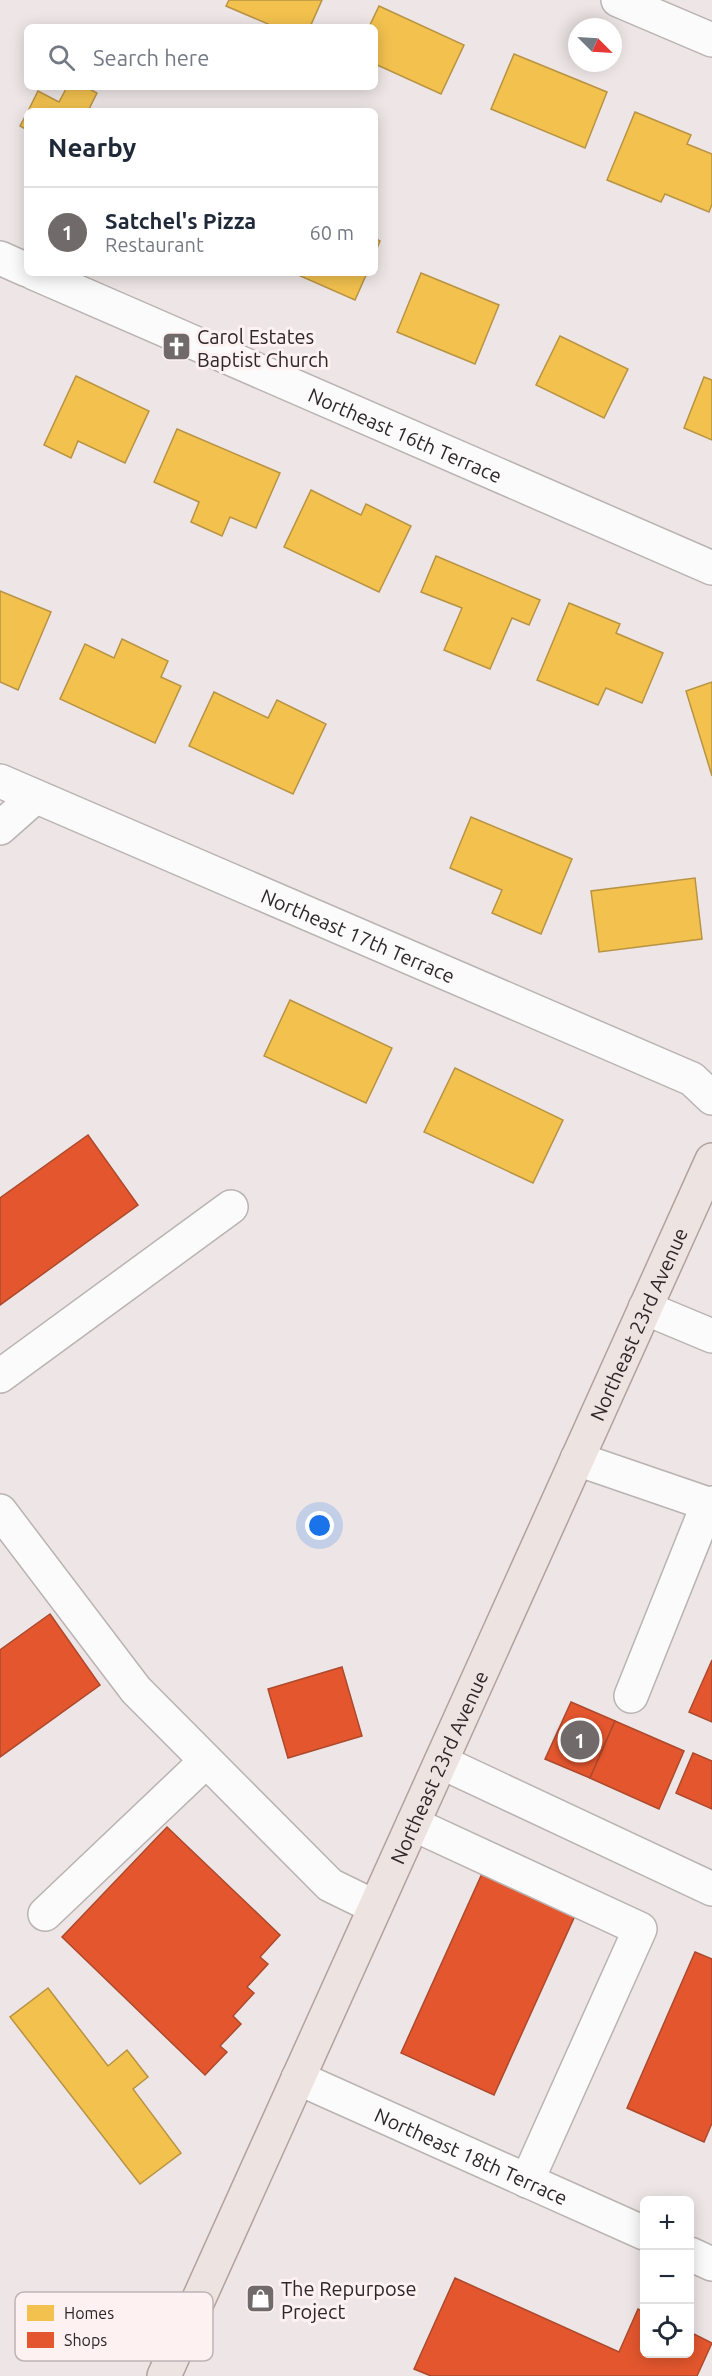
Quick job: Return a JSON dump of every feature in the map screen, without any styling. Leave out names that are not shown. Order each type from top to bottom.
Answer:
[{"type":"main road","name":"Northeast 23rd Avenue","points":[[202,2292],[712,1160]]},
{"type":"main road","name":"Northeast 23rd Avenue","points":[[164,2376],[171,2361]]},
{"type":"street","points":[[618,0],[712,40]]},
{"type":"street","points":[[0,258],[24,269]]},
{"type":"street","name":"Northeast 16th Terrace","points":[[41,276],[712,568]]},
{"type":"street","name":"Northeast 17th Terrace","points":[[0,781],[692,1079],[712,1098]]},
{"type":"street","points":[[0,828],[35,797]]},
{"type":"street","points":[[0,1376],[231,1207]]},
{"type":"street","points":[[645,1308],[712,1336]]},
{"type":"street","points":[[577,1459],[710,1503],[631,1696]]},
{"type":"street","points":[[0,1511],[136,1690],[330,1885],[375,1907]]},
{"type":"street","points":[[45,1914],[206,1761]]},
{"type":"street","points":[[441,1762],[712,1889]]},
{"type":"street","points":[[413,1824],[640,1929],[527,2181]]},
{"type":"street","name":"Northeast 18th Terrace","points":[[298,2078],[640,2232]]},
{"type":"street","points":[[694,2256],[712,2264]]},
{"type":"building: Homes","points":[[229,0],[322,0],[311,24],[268,24],[226,6]]},
{"type":"building: Homes","points":[[379,6],[464,45],[441,94],[378,65],[378,24],[370,24]]},
{"type":"building: Homes","points":[[514,54],[607,92],[585,148],[491,109]]},
{"type":"building: Homes","points":[[65,90],[92,90],[97,93],[90,108],[30,108],[38,91],[59,102]]},
{"type":"building: Homes","points":[[635,112],[691,135],[687,144],[712,154],[712,204],[709,212],[665,194],[661,202],[607,180]]},
{"type":"building: Homes","points":[[421,273],[499,305],[475,364],[397,332]]},
{"type":"building: Homes","points":[[300,276],[366,276],[355,300]]},
{"type":"building: Homes","points":[[560,336],[628,369],[604,418],[536,385]]},
{"type":"building: Homes","points":[[76,376],[149,411],[125,463],[78,441],[71,458],[44,445]]},
{"type":"building: Homes","points":[[704,377],[712,380],[712,440],[684,428]]},
{"type":"building: Homes","points":[[177,429],[280,473],[256,528],[230,517],[222,536],[191,522],[199,502],[154,482]]},
{"type":"building: Homes","points":[[311,490],[361,515],[366,504],[411,526],[379,592],[284,547]]},
{"type":"building: Homes","points":[[436,556],[540,600],[529,625],[512,618],[490,669],[444,650],[462,608],[421,592]]},
{"type":"building: Homes","points":[[0,591],[51,612],[18,690],[0,682]]},
{"type":"building: Homes","points":[[569,603],[620,624],[616,633],[663,653],[642,703],[606,688],[598,705],[537,680]]},
{"type":"building: Homes","points":[[122,639],[168,661],[161,677],[181,686],[155,743],[60,699],[85,644],[114,658]]},
{"type":"building: Homes","points":[[712,682],[712,776],[686,691]]},
{"type":"building: Homes","points":[[214,692],[268,718],[277,700],[326,724],[293,794],[189,746]]},
{"type":"building: Homes","points":[[471,817],[572,859],[541,934],[492,913],[502,890],[450,868]]},
{"type":"building: Homes","points":[[695,878],[702,939],[599,952],[591,891]]},
{"type":"building: Homes","points":[[290,1000],[392,1048],[366,1103],[264,1056]]},
{"type":"building: Homes","points":[[455,1068],[563,1120],[533,1183],[424,1132]]},
{"type":"building: Homes","points":[[48,1988],[108,2066],[127,2050],[148,2077],[133,2089],[181,2153],[140,2184],[10,2017]]},
{"type":"building: Shops","points":[[88,1135],[138,1205],[0,1305],[0,1198]]},
{"type":"building: Shops","points":[[50,1614],[100,1685],[0,1757],[0,1650]]},
{"type":"building: Shops","points":[[712,1660],[712,1722],[689,1712]]},
{"type":"building: Shops","points":[[342,1667],[362,1736],[288,1758],[268,1689]]},
{"type":"building: Shops","points":[[571,1702],[615,1721],[590,1778],[545,1759]]},
{"type":"building: Shops","points":[[615,1721],[684,1751],[659,1809],[590,1778]]},
{"type":"building: Shops","points":[[693,1753],[712,1761],[712,1809],[676,1793]]},
{"type":"building: Shops","points":[[167,1827],[280,1935],[260,1957],[268,1964],[247,1987],[254,1993],[233,2016],[241,2024],[220,2046],[227,2052],[205,2075],[62,1937]]},
{"type":"building: Shops","points":[[485,1867],[578,1909],[494,2095],[401,2053]]},
{"type":"building: Shops","points":[[695,1952],[712,1959],[712,2123],[704,2142],[627,2108]]},
{"type":"building: Shops","points":[[455,2278],[619,2352],[638,2309],[640,2310],[640,2358],[694,2358],[694,2334],[712,2343],[697,2376],[431,2376],[414,2369]]},
{"type":"place","name":"Carol Estates Baptist Church","points":[[176,347]]},
{"type":"place","name":"Satchel's Pizza","points":[[580,1740]]},
{"type":"place","name":"The Repurpose Project","points":[[260,2299]]}]
